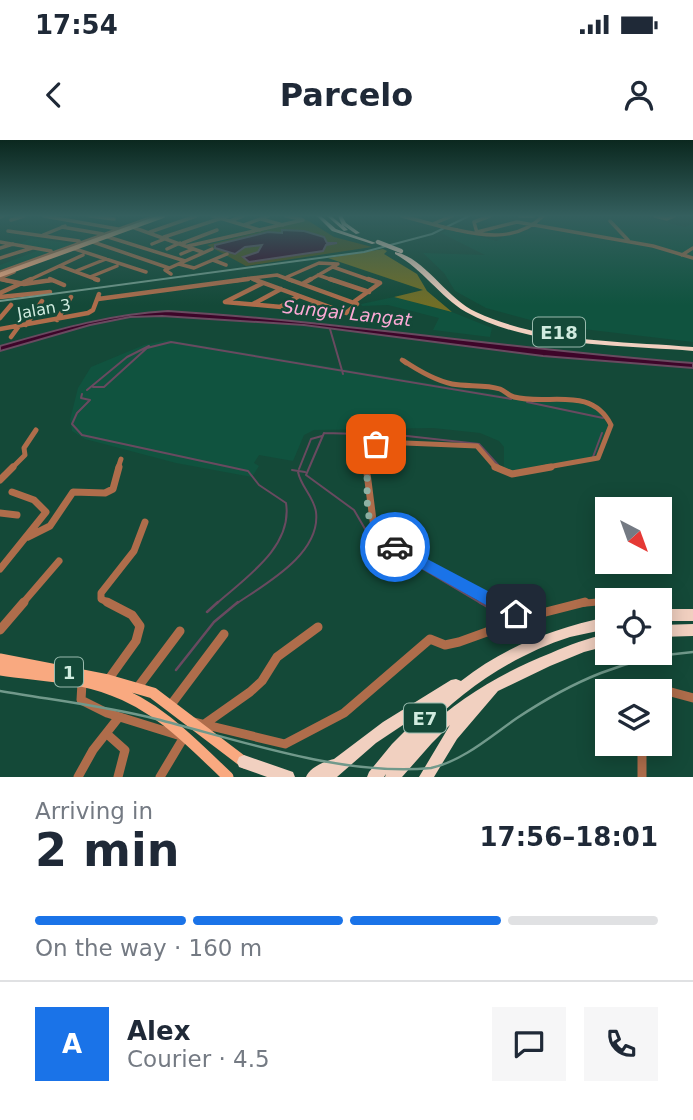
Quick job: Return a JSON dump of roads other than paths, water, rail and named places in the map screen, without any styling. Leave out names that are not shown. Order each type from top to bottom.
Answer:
[{"type":"highway","name":"E18","points":[[383,246],[399,252],[420,266],[454,302],[493,321],[556,335],[693,347]]},
{"type":"highway","points":[[672,615],[693,615]]},
{"type":"highway","name":"E7","points":[[374,777],[422,721],[485,669],[520,649],[595,627]]},
{"type":"highway","points":[[672,630],[693,629]]},
{"type":"highway","name":"E7","points":[[392,777],[454,712],[502,680],[595,643]]},
{"type":"highway","points":[[326,777],[381,731],[485,669]]},
{"type":"highway","points":[[424,777],[464,718],[502,680]]},
{"type":"highway","points":[[333,777],[381,731]]},
{"type":"highway","points":[[313,777],[342,761]]},
{"type":"highway","points":[[244,762],[288,777]]},
{"type":"main road","points":[[1,276],[39,258],[79,246]]},
{"type":"main road","name":"1","points":[[0,659],[108,680],[153,693],[264,777]]},
{"type":"main road","name":"1","points":[[0,670],[82,683],[126,695],[184,737],[228,777]]},
{"type":"street","points":[[26,246],[55,252],[73,246]]},
{"type":"street","points":[[101,246],[169,268]]},
{"type":"street","points":[[139,246],[185,261]]},
{"type":"street","points":[[167,249],[178,246]]},
{"type":"street","points":[[188,246],[202,252]]},
{"type":"street","points":[[179,264],[193,269],[227,254],[208,246]]},
{"type":"street","points":[[646,246],[693,258]]},
{"type":"street","points":[[0,258],[34,247]]},
{"type":"street","points":[[181,254],[193,248]]},
{"type":"street","points":[[682,254],[693,248]]},
{"type":"street","points":[[0,295],[20,283],[83,255],[70,249]]},
{"type":"street","points":[[1,276],[70,249],[146,272]]},
{"type":"street","points":[[171,274],[165,270],[212,249]]},
{"type":"street","points":[[75,271],[106,260]]},
{"type":"street","points":[[213,260],[226,265]]},
{"type":"street","points":[[250,278],[348,313],[355,301],[380,283],[332,262],[308,266],[287,277]]},
{"type":"street","points":[[304,283],[335,265]]},
{"type":"street","points":[[60,266],[98,280]]},
{"type":"street","points":[[90,277],[117,266]]},
{"type":"street","points":[[38,275],[64,285]]},
{"type":"street","points":[[250,278],[277,275],[287,277],[355,301]]},
{"type":"street","points":[[318,275],[369,292]]},
{"type":"street","points":[[1,276],[20,283],[52,280]]},
{"type":"street","name":"Jalan 3","points":[[0,329],[91,312],[98,296],[250,278]]},
{"type":"street","points":[[263,283],[225,302],[306,309],[318,303]]},
{"type":"street","points":[[251,305],[281,289]]},
{"type":"street","points":[[0,295],[50,292]]},
{"type":"street","points":[[278,308],[299,296]]},
{"type":"street","points":[[57,320],[71,297]]},
{"type":"street","points":[[11,337],[42,301]]},
{"type":"street","points":[[0,318],[11,305]]},
{"type":"street","points":[[402,360],[423,374],[451,384],[500,389],[514,397],[577,399],[599,408],[610,419],[611,429],[598,458],[521,474],[500,471],[477,446],[381,442],[375,445],[376,462],[367,473],[371,528],[376,536],[461,585],[510,609],[519,619]]},
{"type":"street","points":[[0,480],[25,455],[24,448],[36,430]]},
{"type":"street","points":[[28,537],[55,523],[61,515],[64,501],[73,492],[105,493],[113,489],[121,459]]},
{"type":"street","points":[[0,569],[45,516],[46,511],[34,500],[12,492]]},
{"type":"street","points":[[0,513],[18,515]]},
{"type":"street","points":[[108,680],[136,641],[140,626],[132,615],[101,599],[101,593],[130,558],[143,534],[145,522]]},
{"type":"street","points":[[0,630],[59,561]]},
{"type":"street","points":[[191,722],[206,723],[285,744],[344,713],[430,639],[445,645],[543,610],[595,599]]},
{"type":"street","points":[[206,723],[250,692],[262,681],[277,657],[318,627]]},
{"type":"street","points":[[138,687],[180,631]]},
{"type":"street","points":[[170,706],[224,634]]},
{"type":"street","points":[[82,683],[81,700],[119,717],[184,737],[160,777]]},
{"type":"street","points":[[672,692],[693,698]]},
{"type":"street","points":[[78,777],[93,750],[119,717]]},
{"type":"street","points":[[107,734],[125,750],[118,777]]},
{"type":"street","points":[[642,756],[642,777]]},
{"type":"waterway","name":"Sungai Langat","points":[[330,329],[342,371]]},
{"type":"waterway","points":[[93,387],[104,387],[147,348],[171,342],[342,371]]},
{"type":"waterway","points":[[87,390],[127,357],[149,346]]},
{"type":"waterway","points":[[342,371],[511,399]]},
{"type":"waterway","points":[[82,394],[81,398],[90,400],[77,413],[72,424],[82,435],[248,471],[259,485],[286,503],[286,519],[275,547],[253,572],[216,604]]},
{"type":"waterway","points":[[527,402],[603,418]]},
{"type":"waterway","points":[[482,604],[379,543],[368,534],[354,510],[306,475],[324,433],[398,435],[479,444],[499,466]]},
{"type":"waterway","points":[[593,457],[602,433]]},
{"type":"waterway","points":[[299,469],[311,439],[322,436]]},
{"type":"waterway","points":[[292,470],[305,472]]},
{"type":"waterway","points":[[236,604],[289,566],[310,541],[316,512],[298,472]]},
{"type":"waterway","points":[[207,612],[218,602]]},
{"type":"waterway","points":[[176,670],[214,622],[238,602]]},
{"type":"waterway","points":[[479,602],[506,618]]},
{"type":"railway","points":[[0,301],[364,252],[388,246]]},
{"type":"railway","points":[[0,691],[137,714],[328,762],[363,767],[431,768],[465,754],[517,718],[580,682],[645,659],[693,652]]}]
